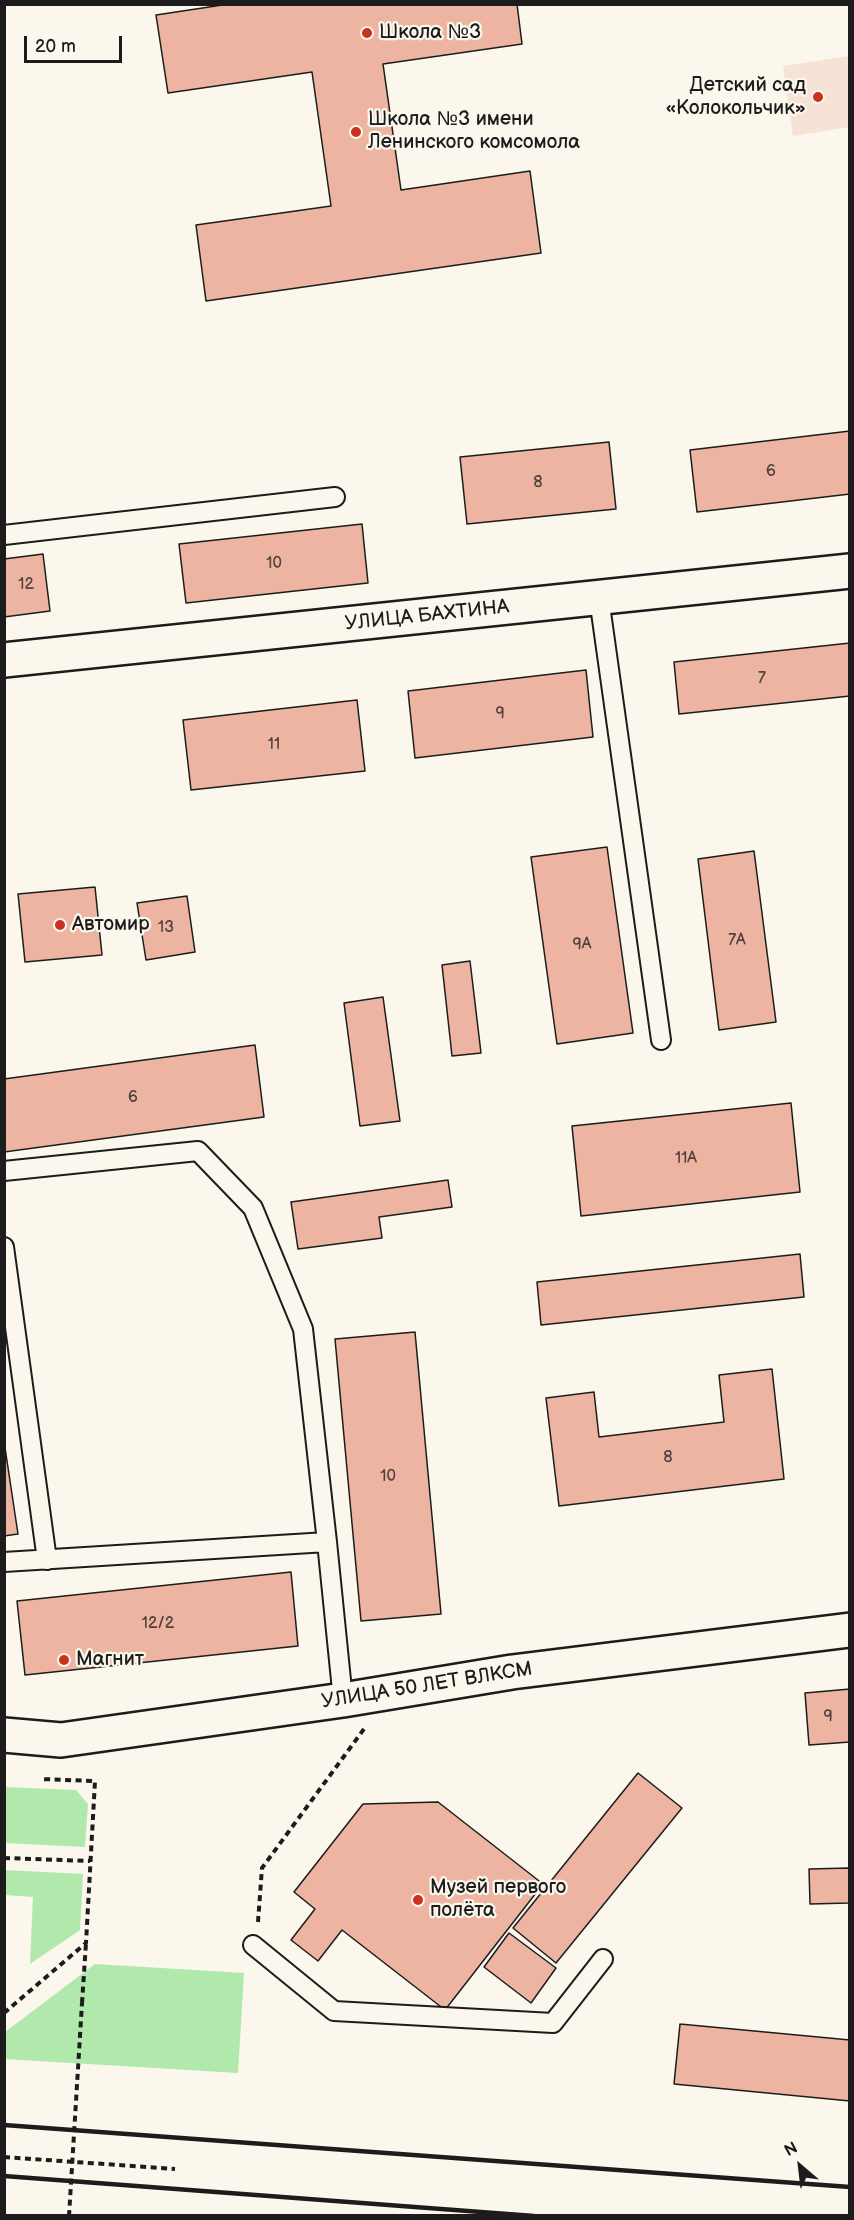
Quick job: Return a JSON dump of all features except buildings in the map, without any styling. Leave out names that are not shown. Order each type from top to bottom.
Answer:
[{"type":"street","name":"УЛИЦА БАХТИНА","points":[[4,660],[849,571]]},
{"type":"street","name":"УЛИЦА 50 ЛЕТ ВЛКСМ","points":[[4,1735],[61,1740],[343,1700],[512,1672],[849,1630]]},
{"type":"lane","points":[[4,535],[335,496]]},
{"type":"lane","points":[[599,598],[661,1040]]},
{"type":"lane","points":[[4,1171],[198,1151],[253,1208],[303,1329],[343,1700]]},
{"type":"lane","points":[[4,1247],[47,1560]]},
{"type":"lane","points":[[4,1562],[327,1542]]},
{"type":"lane","points":[[254,1946],[334,2011],[553,2023],[603,1959]]},
{"type":"path","points":[[254,1946],[262,1868],[364,1729]]},
{"type":"path","points":[[40,1779],[95,1781],[69,2216]]},
{"type":"path","points":[[4,1858],[90,1861]]},
{"type":"path","points":[[4,2013],[86,1942]]},
{"type":"path","points":[[4,2157],[175,2169]]},
{"type":"shaded area","name":"Детский сад «Колокольчик»","points":[[849,56],[849,127],[793,136],[783,66]]},
{"type":"green space","points":[[5,1787],[76,1790],[88,1804],[85,1847],[5,1843]]},
{"type":"green space","points":[[5,1870],[83,1874],[80,1930],[30,1964],[33,1897],[5,1895]]},
{"type":"green space","points":[[95,1964],[244,1973],[238,2073],[5,2059],[5,2032]]},
{"type":"railway","points":[[4,2125],[850,2187]]},
{"type":"railway","points":[[4,2176],[534,2216]]},
{"type":"place","name":"Школа №3","points":[[367,33]]},
{"type":"place","name":"Детский сад «Колокольчик»","points":[[818,97]]},
{"type":"place","name":"Школа №3 имени Ленинского комсомола","points":[[356,132]]},
{"type":"place","name":"Автомир","points":[[60,925]]},
{"type":"place","name":"Магнит","points":[[64,1660]]},
{"type":"place","name":"Музей первого полёта","points":[[418,1900]]}]
